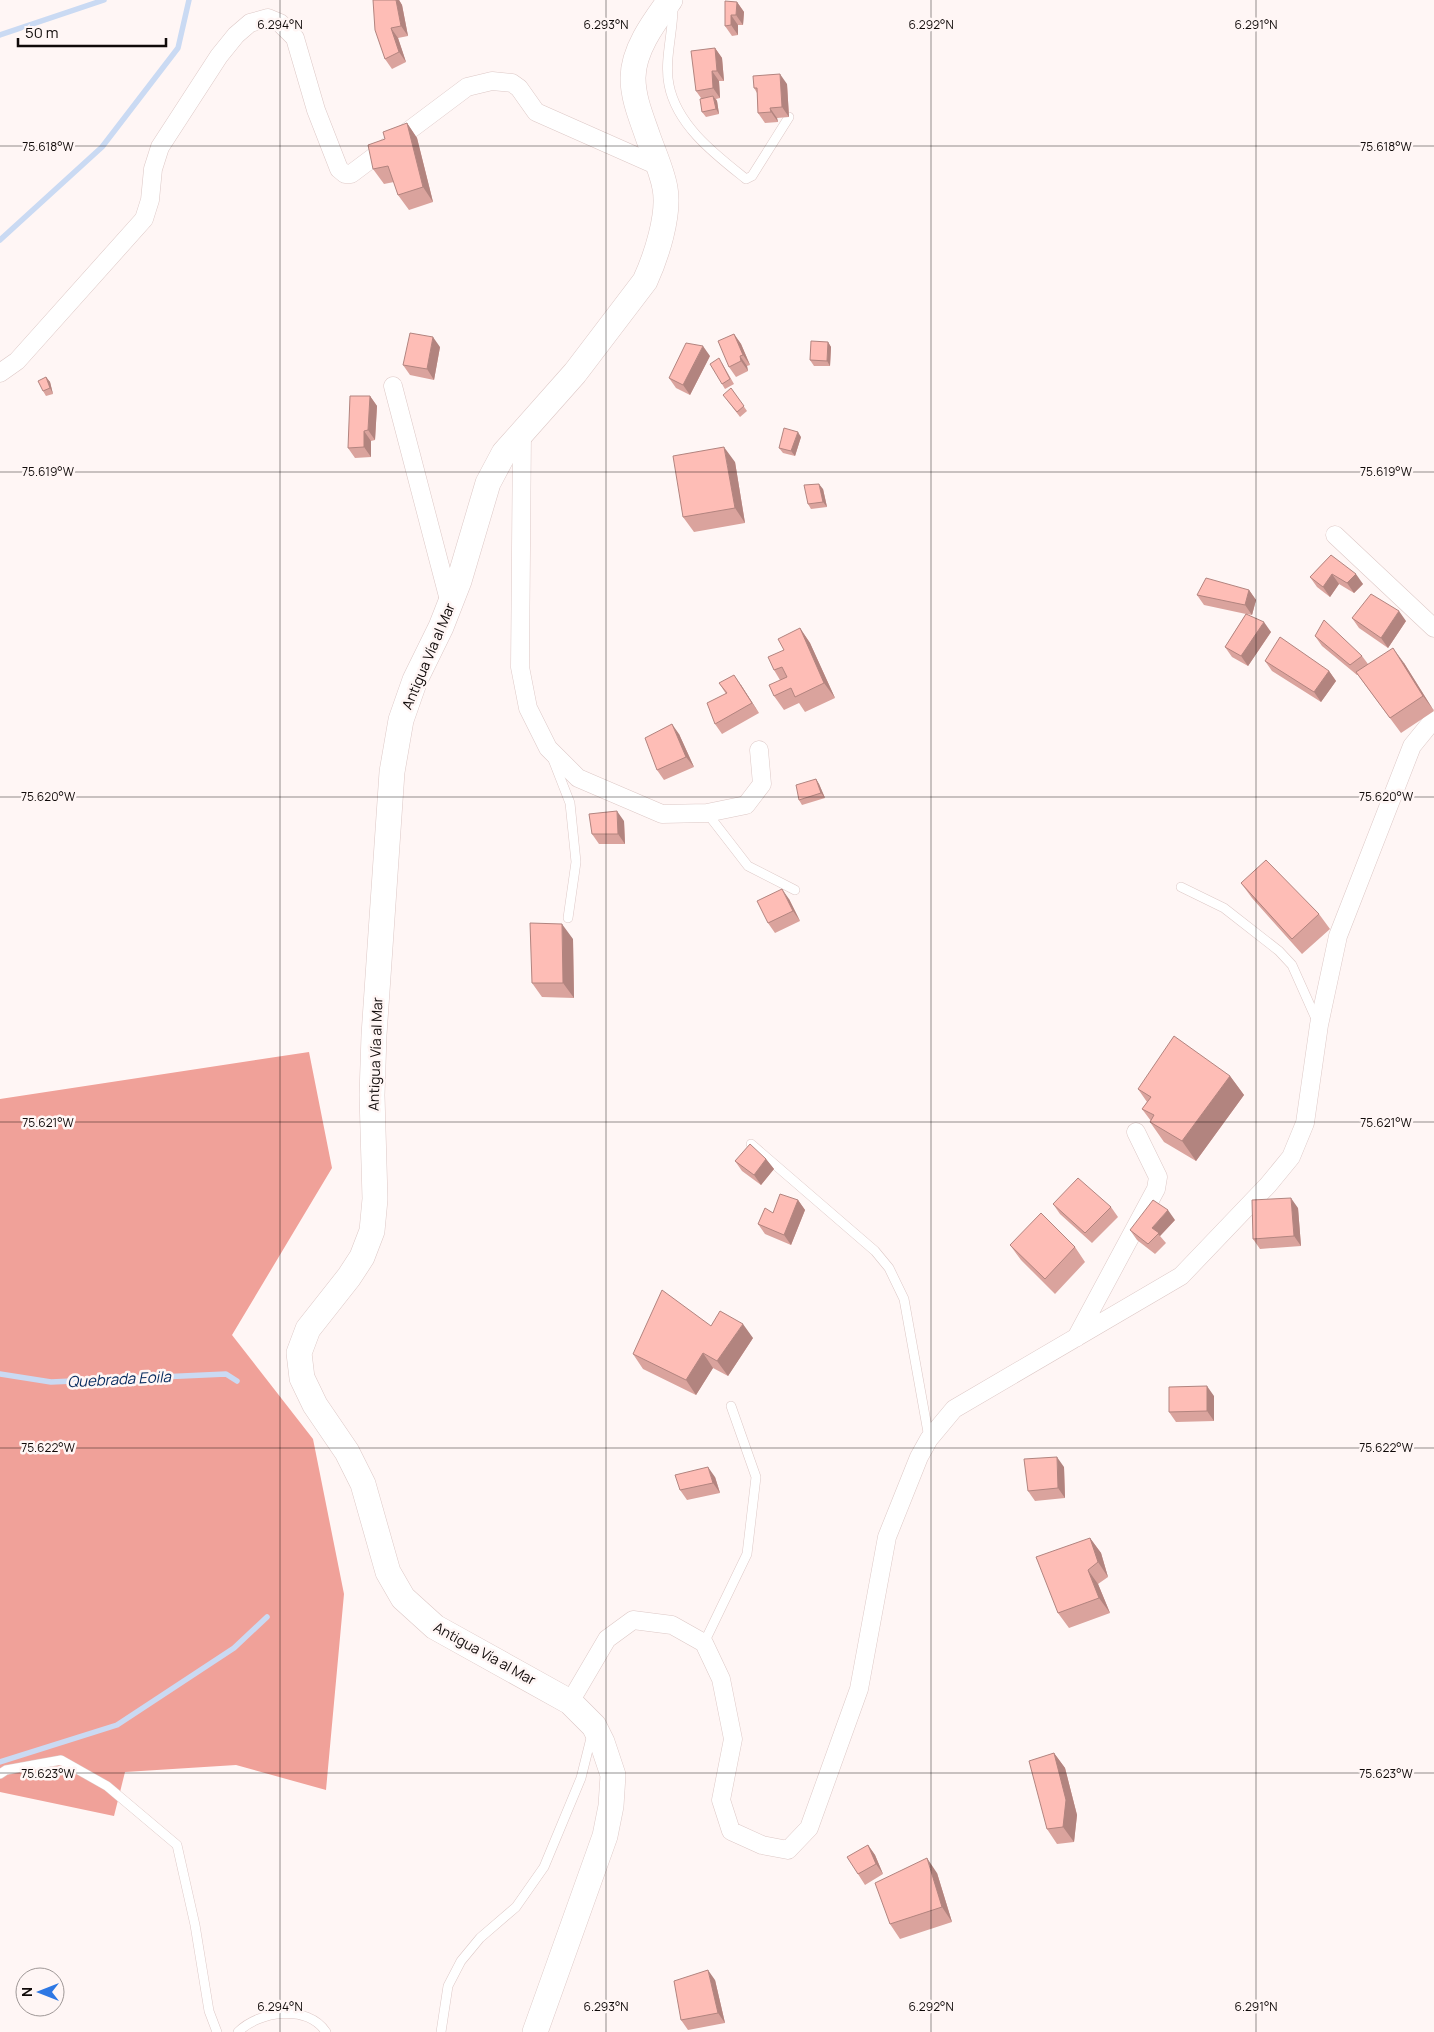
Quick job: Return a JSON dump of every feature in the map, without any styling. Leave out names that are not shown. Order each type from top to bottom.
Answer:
[{"type":"main road","name":"Antigua Vía al Mar","points":[[535,2032],[605,1836],[612,1775],[602,1742],[594,1726],[570,1702],[435,1628],[403,1598],[388,1572],[363,1484],[347,1452],[315,1405],[302,1378],[299,1353],[308,1329],[349,1277],[362,1257],[372,1231],[375,1199],[372,1095],[392,772],[402,720],[415,680],[441,627],[459,581],[488,483],[504,453],[575,373],[645,281],[660,242],[665,190],[638,111],[633,78],[638,55],[652,25],[671,0]]},
{"type":"street","points":[[0,373],[17,361],[144,219],[150,200],[153,169],[160,146],[219,56],[236,35],[250,23],[268,18],[280,22],[296,38],[316,110],[339,169],[344,174],[351,174],[467,87],[492,81],[512,83],[536,112],[658,166]]},
{"type":"street","points":[[393,386],[450,604]]},
{"type":"street","points":[[522,431],[520,666],[528,708],[548,748],[578,778],[662,814],[706,813],[746,805],[762,784],[758,750]]},
{"type":"street","points":[[1335,535],[1434,628]]},
{"type":"street","points":[[570,1702],[607,1638],[633,1620],[672,1625],[704,1643],[721,1679],[732,1739],[722,1800],[731,1832],[762,1846],[788,1850],[809,1828],[859,1689],[887,1537],[919,1457],[929,1439],[954,1409],[1181,1276],[1268,1185],[1291,1157],[1305,1123],[1319,1026],[1338,936],[1412,746],[1434,719]]},
{"type":"street","points":[[1075,1338],[1156,1190],[1158,1177],[1136,1132]]},
{"type":"lane","points":[[671,0],[669,84],[674,102],[685,122],[706,145],[746,179],[752,176],[790,117]]},
{"type":"lane","points":[[548,748],[570,803],[576,862],[568,918]]},
{"type":"lane","points":[[706,813],[748,866],[795,890]]},
{"type":"lane","points":[[1181,888],[1224,908],[1279,951],[1292,965],[1319,1026]]},
{"type":"lane","points":[[751,1144],[875,1251],[889,1268],[904,1299],[929,1439]]},
{"type":"lane","points":[[704,1643],[747,1554],[756,1477],[731,1406]]},
{"type":"lane","points":[[440,2032],[448,1986],[461,1961],[480,1938],[516,1907],[544,1867],[581,1778],[594,1726]]},
{"type":"lane","points":[[0,1774],[6,1770],[61,1760],[108,1786],[177,1846],[195,1924],[209,2011],[217,2032]]},
{"type":"lane","points":[[238,2032],[247,2023],[280,2013],[302,2015],[323,2027],[326,2032]]},
{"type":"shaded area","points":[[309,1052],[332,1168],[232,1335],[313,1439],[344,1594],[326,1790],[236,1765],[125,1772],[114,1816],[0,1792],[0,1099]]},
{"type":"building","points":[[373,0],[396,0],[401,26],[391,28],[399,52],[385,59],[375,30]]},
{"type":"building","points":[[725,1],[737,2],[736,15],[731,15],[731,25],[725,26]]},
{"type":"building","points":[[715,48],[717,71],[712,71],[713,88],[696,91],[691,51]]},
{"type":"building","points":[[780,74],[782,107],[770,108],[771,112],[758,113],[757,88],[754,88],[753,76]]},
{"type":"building","points":[[713,96],[716,109],[702,112],[700,99]]},
{"type":"building","points":[[407,123],[423,187],[398,195],[388,166],[373,169],[368,145],[385,139],[383,132]]},
{"type":"building","points":[[410,333],[433,337],[427,369],[403,365]]},
{"type":"building","points":[[734,334],[743,355],[740,356],[741,361],[729,367],[718,341]]},
{"type":"building","points":[[811,341],[828,342],[827,361],[810,360]]},
{"type":"building","points":[[686,343],[703,346],[683,385],[669,378]]},
{"type":"building","points":[[719,358],[730,379],[722,384],[710,364]]},
{"type":"building","points":[[46,377],[50,388],[43,391],[38,381]]},
{"type":"building","points":[[731,388],[744,406],[737,412],[723,395]]},
{"type":"building","points":[[350,396],[370,396],[368,430],[364,431],[364,447],[348,448]]},
{"type":"building","points":[[784,428],[798,432],[791,451],[779,448]]},
{"type":"building","points":[[724,447],[735,508],[683,517],[673,456]]},
{"type":"building","points":[[819,484],[823,502],[808,504],[804,485]]},
{"type":"building","points":[[1331,555],[1356,574],[1347,583],[1332,574],[1323,587],[1310,577]]},
{"type":"building","points":[[1206,578],[1249,590],[1245,605],[1197,595]]},
{"type":"building","points":[[1371,594],[1399,611],[1381,638],[1352,618]]},
{"type":"building","points":[[1246,614],[1264,622],[1241,656],[1225,647]]},
{"type":"building","points":[[1324,620],[1362,656],[1350,665],[1315,636]]},
{"type":"building","points":[[800,628],[824,683],[795,697],[791,688],[774,696],[769,685],[787,677],[782,667],[774,670],[768,657],[784,650],[778,639]]},
{"type":"building","points":[[1280,637],[1329,671],[1314,692],[1265,661]]},
{"type":"building","points":[[1393,648],[1423,696],[1390,718],[1356,672]]},
{"type":"building","points":[[734,675],[752,703],[715,724],[707,703],[727,693],[719,683]]},
{"type":"building","points":[[672,724],[686,757],[657,770],[645,738]]},
{"type":"building","points":[[816,779],[821,793],[799,800],[796,785]]},
{"type":"building","points":[[617,811],[618,834],[592,834],[589,814]]},
{"type":"building","points":[[1266,860],[1319,914],[1292,939],[1241,883]]},
{"type":"building","points":[[782,889],[793,911],[768,923],[757,901]]},
{"type":"building","points":[[530,923],[562,924],[563,983],[532,983]]},
{"type":"building","points":[[1174,1036],[1230,1076],[1182,1141],[1150,1122],[1154,1115],[1142,1109],[1151,1097],[1138,1089]]},
{"type":"building","points":[[750,1144],[766,1159],[754,1175],[735,1161]]},
{"type":"building","points":[[1078,1178],[1111,1207],[1085,1233],[1053,1204]]},
{"type":"building","points":[[780,1194],[798,1200],[784,1235],[758,1224],[765,1208],[773,1213]]},
{"type":"building","points":[[1291,1198],[1294,1236],[1253,1239],[1252,1200]]},
{"type":"building","points":[[1153,1200],[1168,1210],[1152,1228],[1159,1233],[1148,1244],[1130,1230]]},
{"type":"building","points":[[1041,1213],[1075,1247],[1045,1279],[1010,1245]]},
{"type":"building","points":[[662,1290],[711,1326],[720,1311],[743,1324],[717,1361],[703,1353],[686,1380],[633,1354]]},
{"type":"building","points":[[1207,1386],[1207,1411],[1169,1412],[1169,1387]]},
{"type":"building","points":[[1057,1457],[1058,1488],[1028,1491],[1024,1459]]},
{"type":"building","points":[[708,1467],[713,1483],[680,1490],[675,1475]]},
{"type":"building","points":[[1090,1538],[1098,1562],[1088,1570],[1099,1598],[1058,1613],[1036,1557]]},
{"type":"building","points":[[1054,1753],[1066,1800],[1063,1827],[1047,1829],[1029,1761]]},
{"type":"building","points":[[868,1845],[876,1864],[858,1874],[847,1857]]},
{"type":"building","points":[[927,1858],[942,1907],[890,1924],[875,1883]]},
{"type":"building","points":[[708,1970],[718,2013],[681,2020],[674,1981]]},
{"type":"waterway","points":[[0,35],[104,0]]},
{"type":"waterway","points":[[0,240],[102,147],[178,48],[189,0]]},
{"type":"waterway","name":"Quebrada Eoila","points":[[0,1374],[51,1382],[226,1374],[237,1381]]},
{"type":"waterway","points":[[0,1762],[117,1725],[234,1648],[267,1617]]}]
